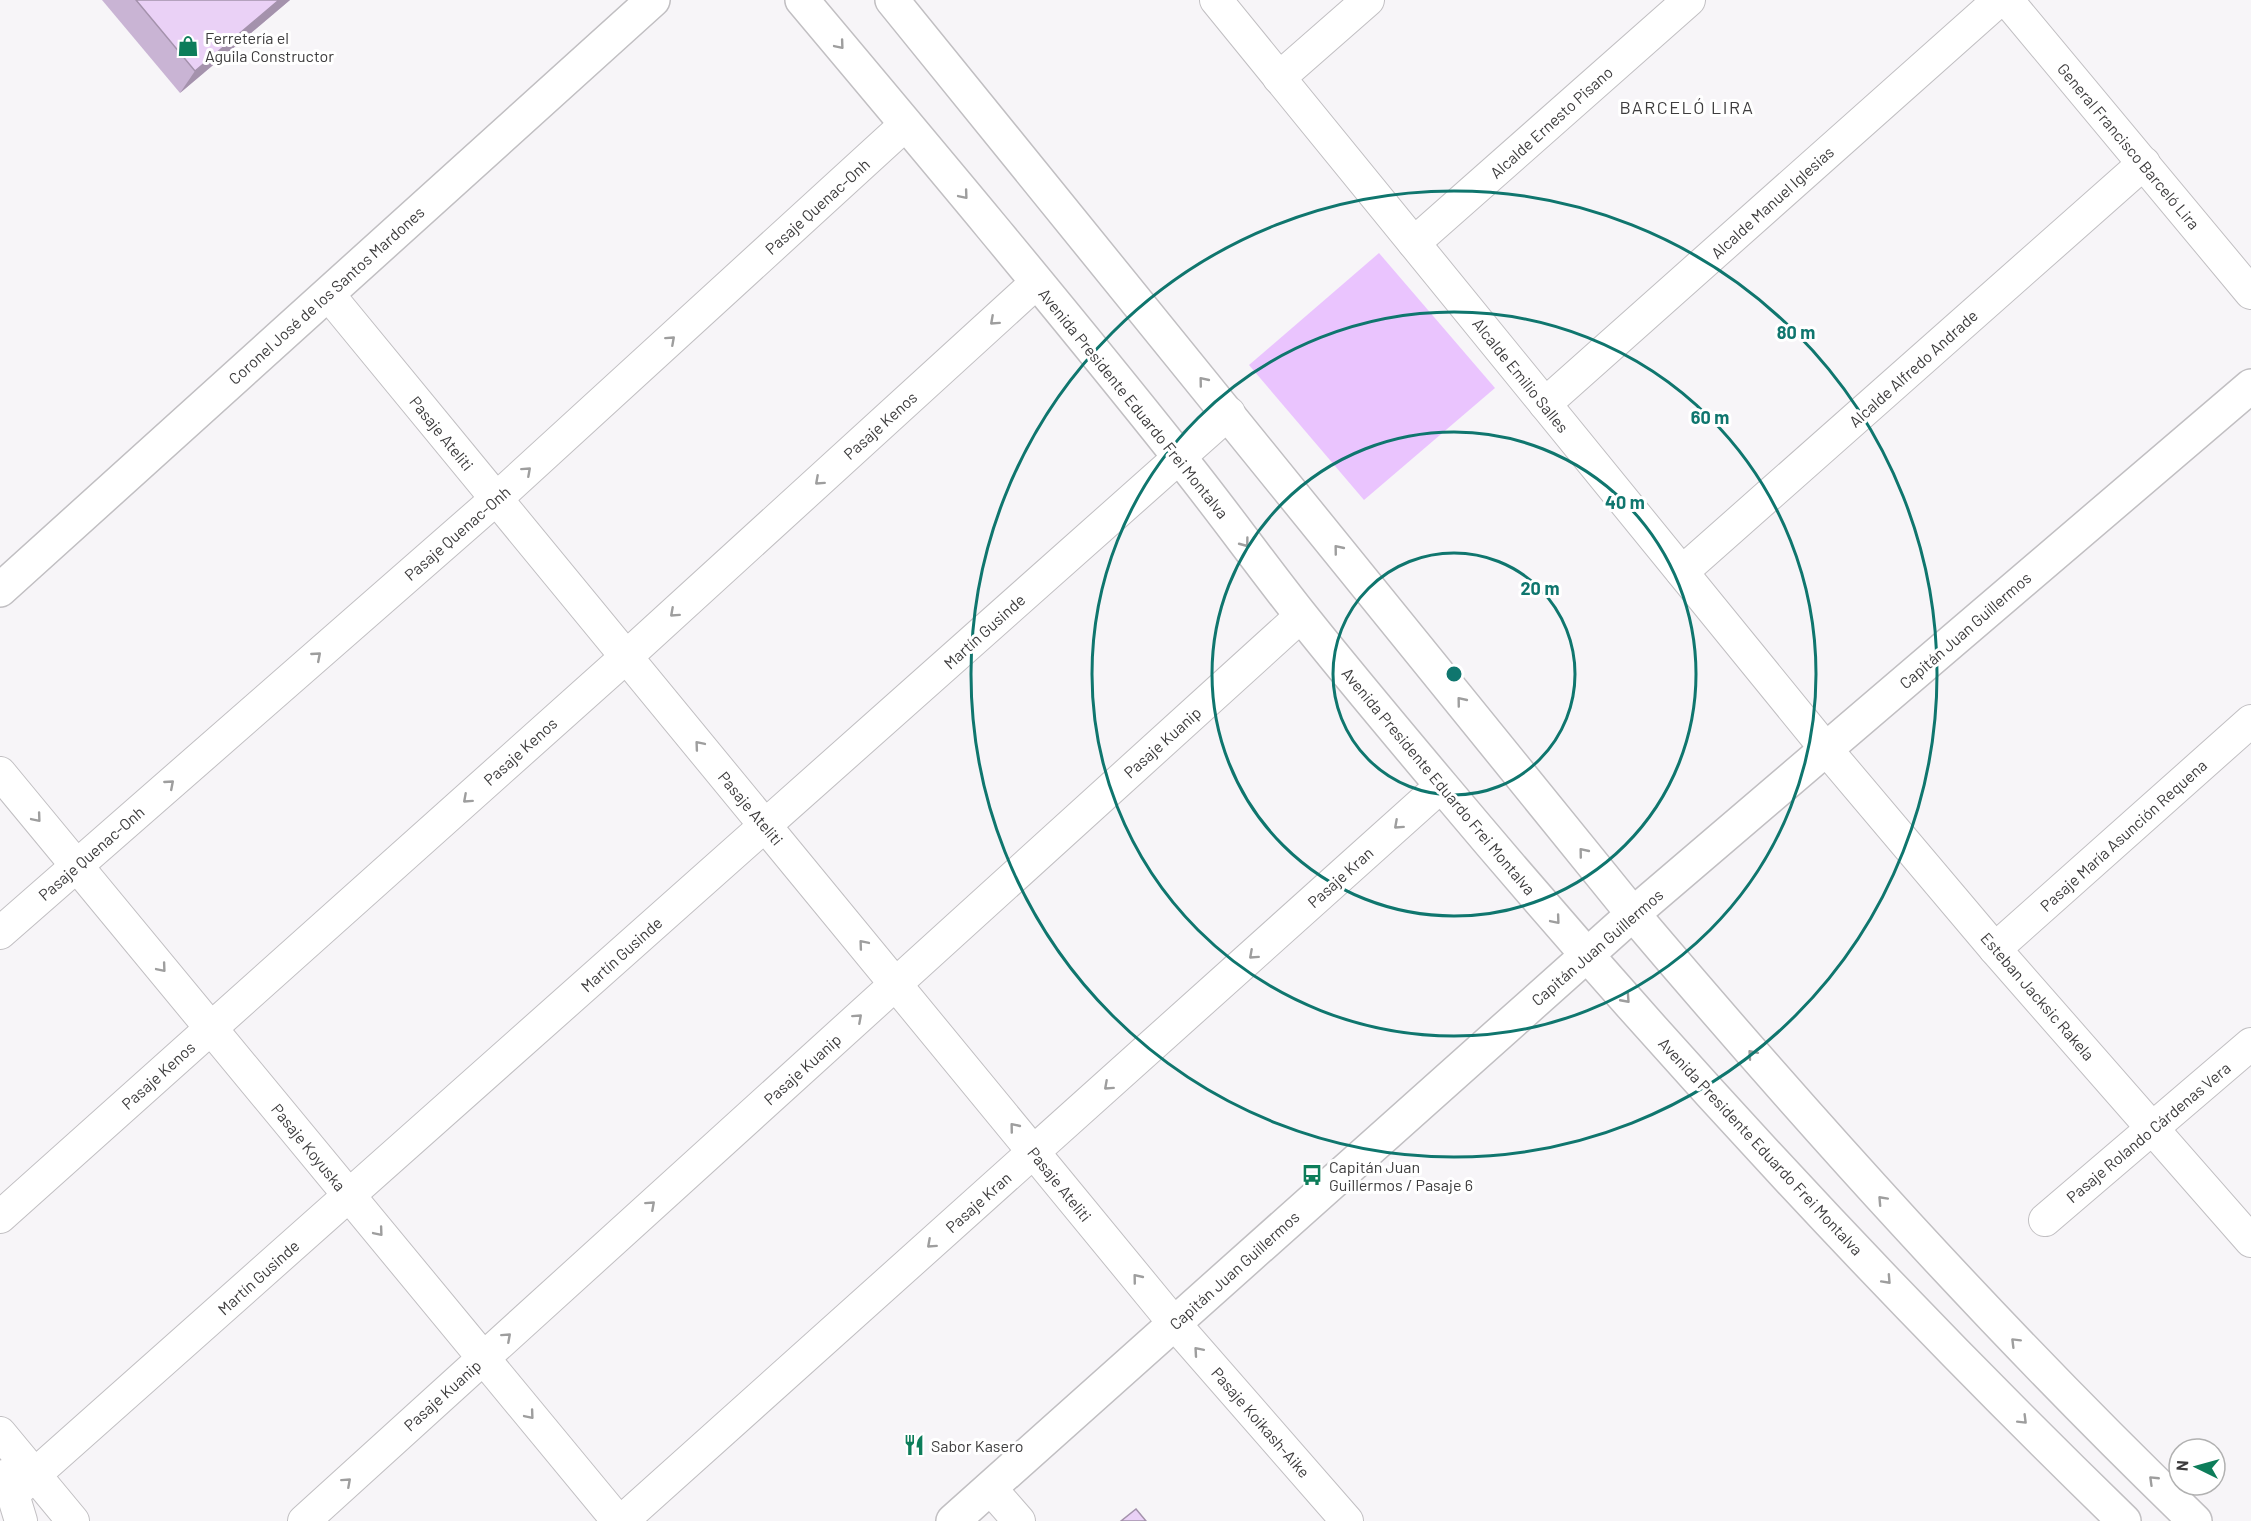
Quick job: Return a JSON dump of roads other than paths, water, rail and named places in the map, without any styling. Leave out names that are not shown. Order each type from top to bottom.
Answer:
[{"type":"main road","name":"Coronel José de los Santos Mardones","points":[[0,590],[653,0]]},
{"type":"main road","name":"Avenida Presidente Eduardo Frei Montalva","points":[[802,0],[1037,282],[1179,457],[1301,616],[1441,786],[1586,956],[1755,1142],[1920,1315],[2124,1521]]},
{"type":"main road","points":[[892,0],[1633,914],[1751,1053],[1994,1321],[2121,1450],[2195,1521]]},
{"type":"main road","name":"Capitán Juan Guillermos","points":[[953,1521],[1633,914],[2251,386]]},
{"type":"street","name":"Alcalde Emilio Salles","points":[[1216,0],[1826,749]]},
{"type":"street","points":[[1279,78],[1368,0]]},
{"type":"street","name":"Alcalde Ernesto Pisano","points":[[1414,243],[1689,0]]},
{"type":"street","name":"Alcalde Manuel Iglesias","points":[[1545,404],[1999,0]]},
{"type":"street","name":"General Francisco Barceló Lira","points":[[2007,0],[2251,293]]},
{"type":"street","name":"Pasaje Quenac-Onh","points":[[0,933],[496,499],[906,124]]},
{"type":"street","name":"Alcalde Alfredo Andrade","points":[[1682,572],[2144,163]]},
{"type":"street","name":"Pasaje Kenos","points":[[0,1217],[626,657],[1037,282]]},
{"type":"street","name":"Pasaje Ateliti","points":[[328,294],[1174,1323]]},
{"type":"street","name":"Martín Gusinde","points":[[23,1497],[349,1196],[1229,413]]},
{"type":"street","name":"Pasaje Kuanip","points":[[304,1521],[1301,616]]},
{"type":"street","name":"Pasaje María Asunción Requena","points":[[1995,949],[2251,722]]},
{"type":"street","name":"Esteban Jacksic Rakela","points":[[1826,749],[1995,949],[2251,1241]]},
{"type":"street","name":"Pasaje Koyuska","points":[[0,773],[620,1521]]},
{"type":"street","name":"Pasaje Kran","points":[[620,1521],[1441,786]]},
{"type":"street","name":"Pasaje Rolando Cárdenas Vera","points":[[2045,1220],[2251,1044]]},
{"type":"street","name":"Pasaje Koikash-Aike","points":[[1174,1323],[1347,1521]]},
{"type":"street","points":[[0,1433],[23,1497]]},
{"type":"street","points":[[0,1454],[23,1497],[73,1521]]},
{"type":"street","points":[[990,1488],[1019,1521]]},
{"type":"place","name":"Ferretería el Aguila Constructor","points":[[188,46]]},
{"type":"place","name":"Capitán Juan Guillermos / Pasaje 6","points":[[1312,1175]]},
{"type":"place","name":"Sabor Kasero","points":[[914,1445]]},
{"type":"district","name":"BARCELÓ LIRA","points":[[1687,107]]}]
